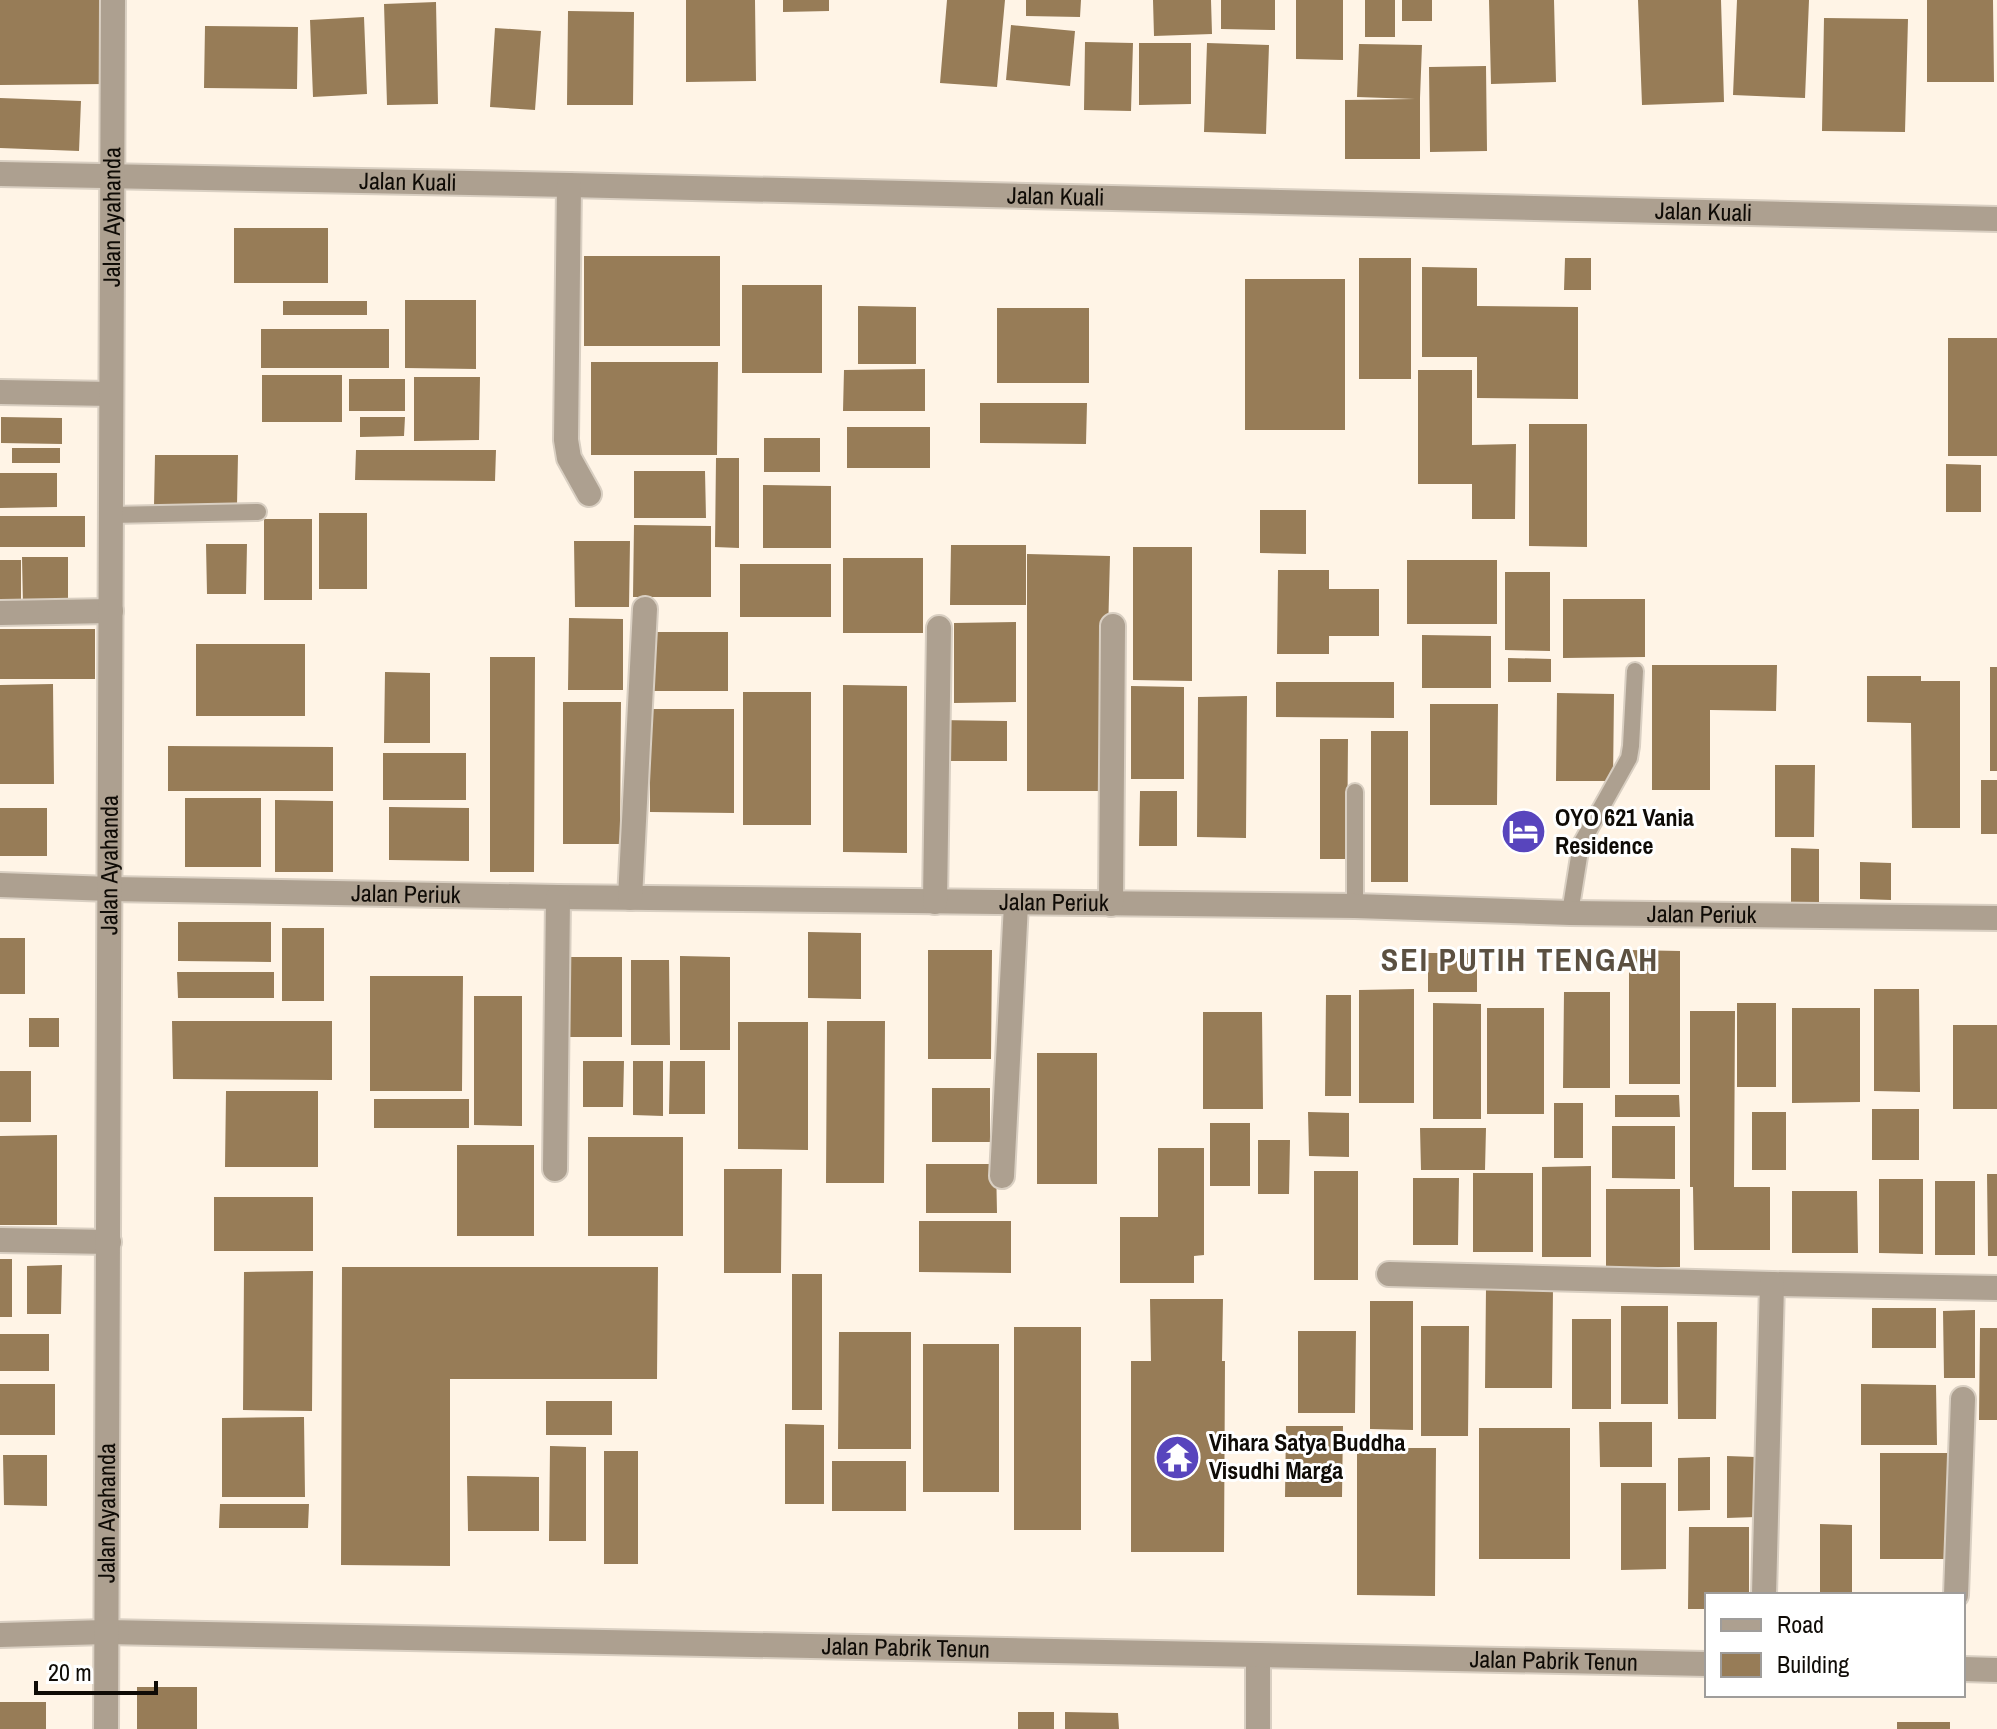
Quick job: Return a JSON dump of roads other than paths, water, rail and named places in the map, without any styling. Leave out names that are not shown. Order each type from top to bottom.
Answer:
[{"type":"street","name":"Jalan Ayahanda","points":[[106,1729],[113,0]]},
{"type":"street","name":"Jalan Kuali","points":[[0,174],[1997,219]]},
{"type":"street","points":[[569,185],[566,440],[569,458],[589,494]]},
{"type":"street","points":[[0,392],[111,394]]},
{"type":"street","points":[[630,898],[645,609]]},
{"type":"street","points":[[0,613],[111,611]]},
{"type":"street","points":[[1111,904],[1113,626]]},
{"type":"street","points":[[935,902],[939,628]]},
{"type":"street","name":"Jalan Periuk","points":[[0,885],[558,897],[1355,906],[1570,913],[1997,918]]},
{"type":"street","points":[[555,1169],[558,897]]},
{"type":"street","points":[[1002,1176],[1016,904]]},
{"type":"street","points":[[0,1240],[109,1242]]},
{"type":"street","points":[[1389,1274],[1997,1288]]},
{"type":"street","points":[[1764,1593],[1772,1284]]},
{"type":"street","points":[[1956,1593],[1963,1399]]},
{"type":"street","name":"Jalan Pabrik Tenun","points":[[0,1635],[106,1632],[1705,1664]]},
{"type":"street","points":[[1258,1655],[1258,1729]]},
{"type":"street","points":[[1965,1669],[1997,1670]]},
{"type":"lane","points":[[111,515],[258,512]]},
{"type":"lane","points":[[1570,913],[1581,844],[1629,758],[1635,671]]},
{"type":"lane","points":[[1355,792],[1355,906]]},
{"type":"place","name":"OYO 621 Vania Residence","points":[[1524,832]]},
{"type":"place","name":"Vihara Satya Buddha Visudhi Marga","points":[[1178,1457]]},
{"type":"district","name":"SEI PUTIH TENGAH","points":[[1520,960]]}]
